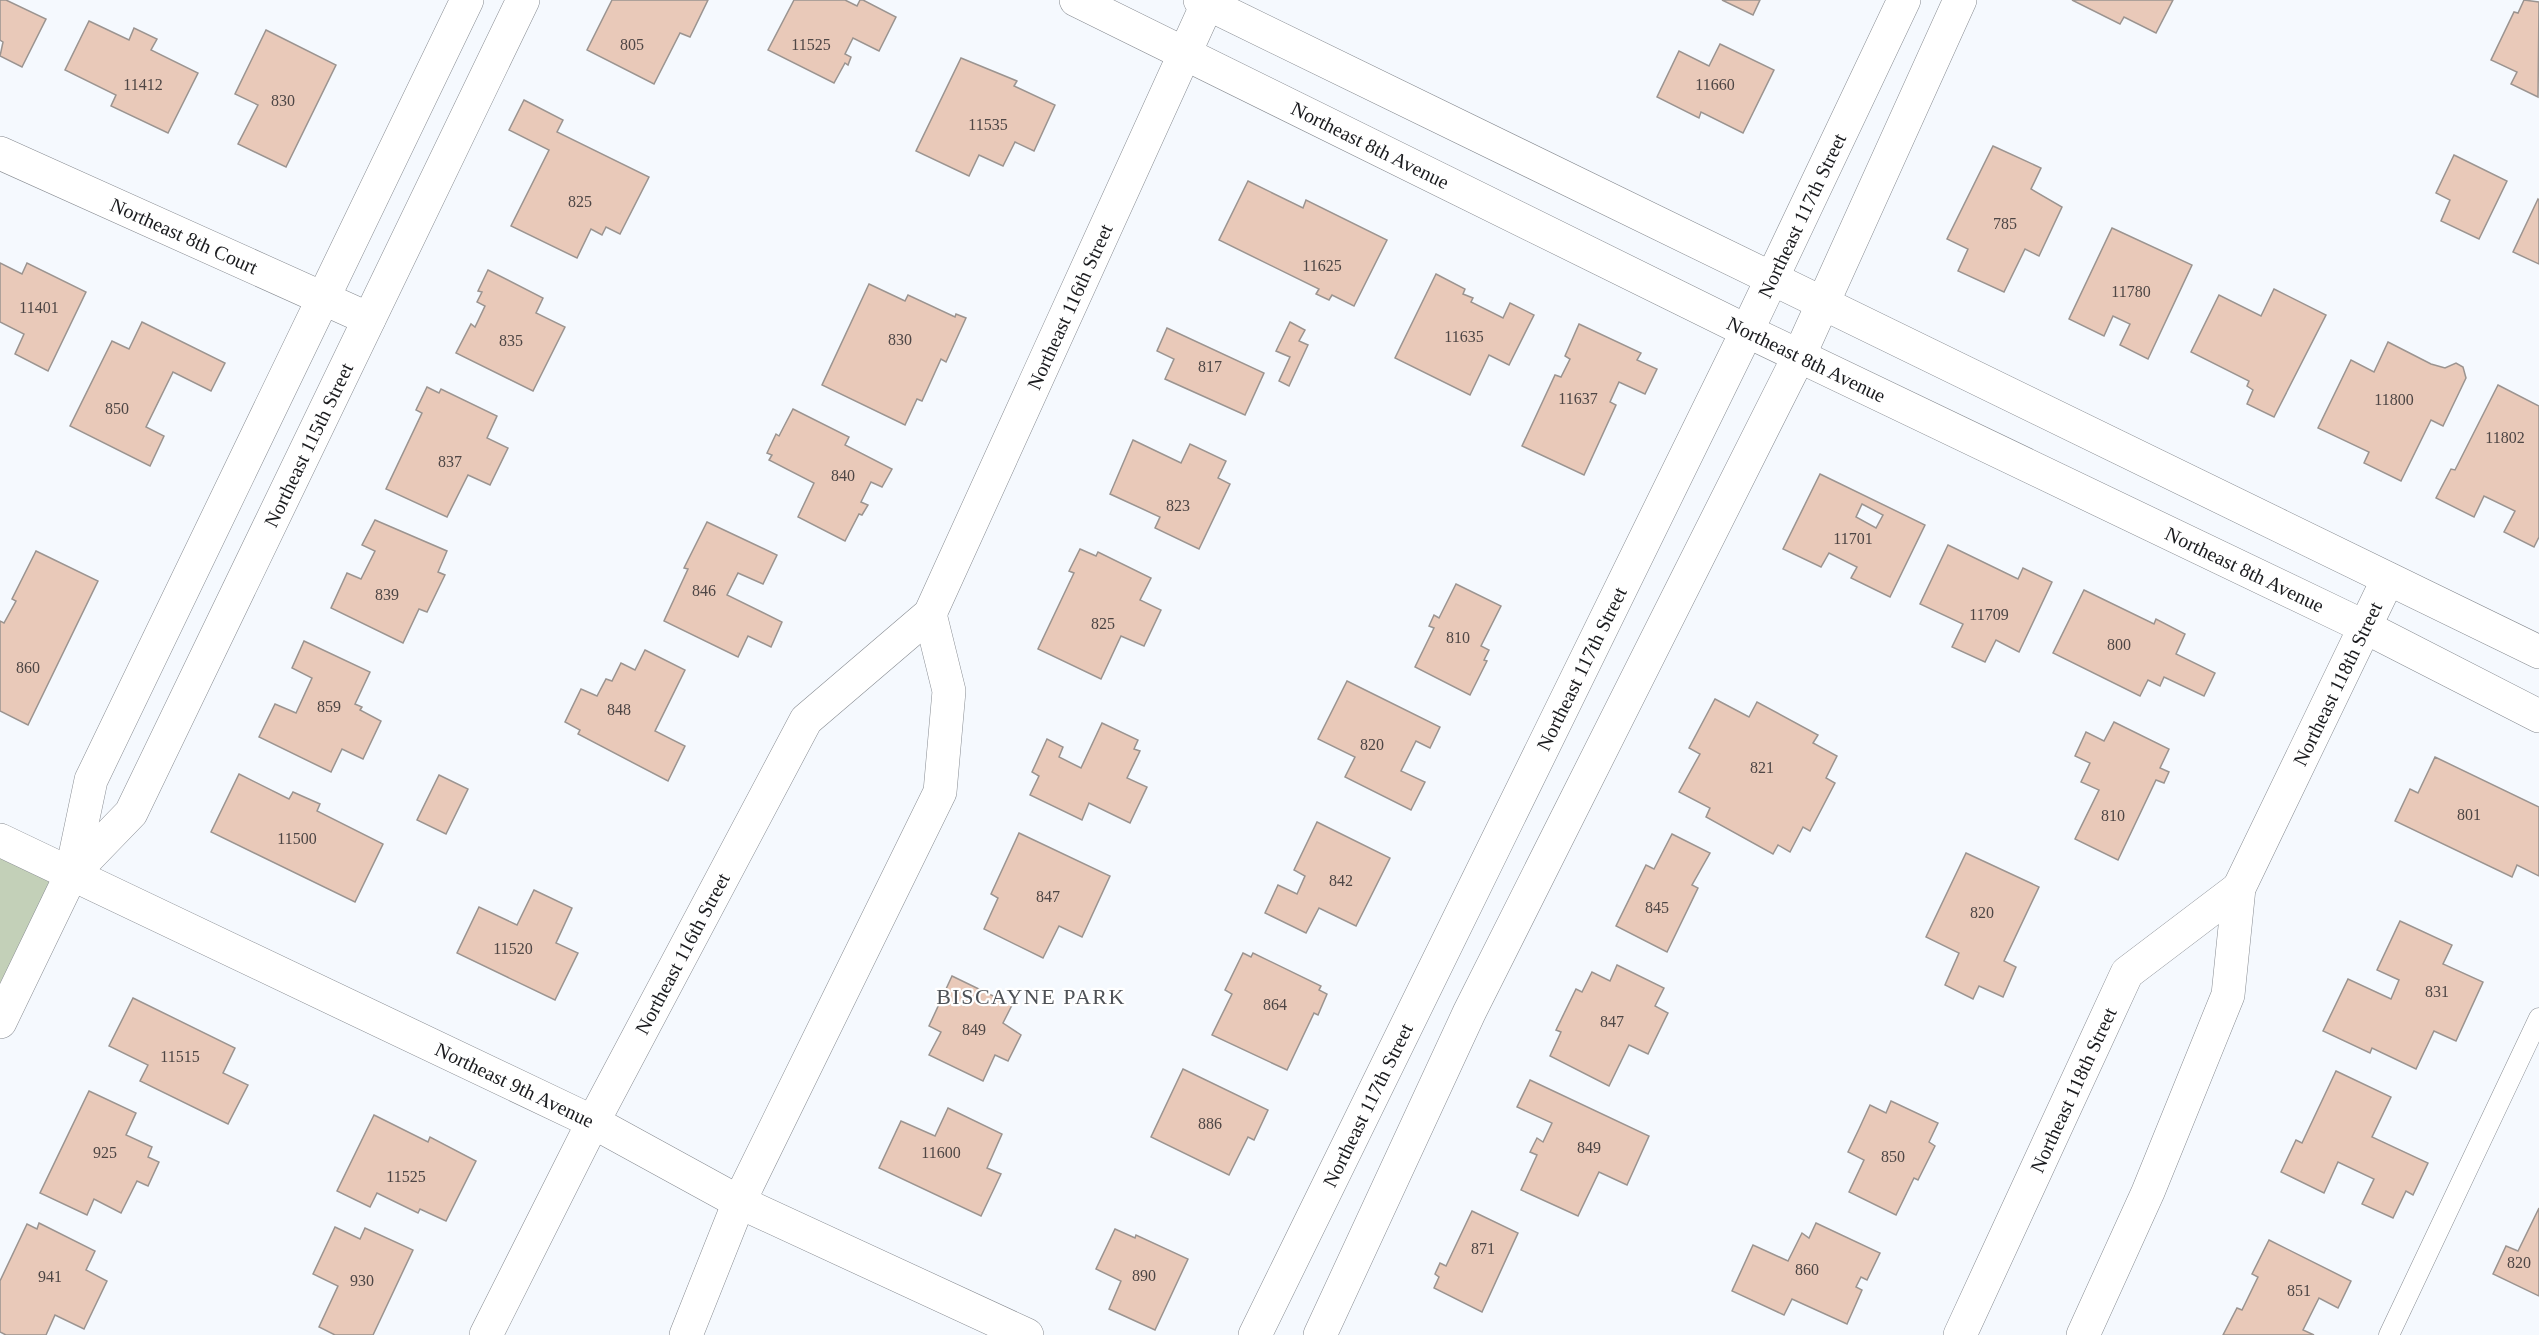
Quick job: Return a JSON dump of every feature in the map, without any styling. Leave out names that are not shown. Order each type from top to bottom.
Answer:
[{"type":"street","name":"Northeast 115th Street","points":[[0,1022],[71,875],[91,780],[467,0]]},
{"type":"street","name":"Northeast 115th Street","points":[[71,875],[131,813],[523,0]]},
{"type":"street","name":"Northeast 8th Avenue","points":[[1076,0],[1747,332],[2365,627],[2539,716]]},
{"type":"street","name":"Northeast 117th Street","points":[[1255,1335],[1747,332],[1905,0]]},
{"type":"street","points":[[1320,1335],[1468,1013],[1799,356],[1960,0]]},
{"type":"street","name":"Northeast 116th Street","points":[[486,1335],[593,1122],[806,720],[930,614],[1205,1]]},
{"type":"street","points":[[1205,1],[1771,280],[2539,652]]},
{"type":"street","name":"Northeast 8th Court","points":[[0,153],[369,319]]},
{"type":"street","name":"Northeast 118th Street","points":[[2083,1335],[2148,1192],[2228,995],[2239,888],[2388,579]]},
{"type":"street","points":[[686,1335],[739,1202],[940,792],[949,691],[930,614]]},
{"type":"street","name":"Northeast 9th Avenue","points":[[0,840],[593,1122],[739,1202],[1027,1335]]},
{"type":"street","name":"Northeast 118th Street","points":[[1960,1335],[2127,973],[2239,888]]},
{"type":"lane","points":[[2389,1335],[2539,1018]]},
{"type":"green space","points":[[0,840],[71,875],[0,1022]]},
{"type":"building","points":[[0,0],[6,0],[46,19],[22,67],[0,56],[3,42],[0,40]]},
{"type":"building","points":[[612,0],[708,0],[690,37],[680,33],[654,84],[587,50]]},
{"type":"building","points":[[794,0],[845,0],[857,6],[860,0],[863,0],[896,17],[879,51],[853,38],[845,54],[851,57],[848,65],[845,63],[834,83],[768,50]]},
{"type":"building","points":[[1722,0],[1760,0],[1753,15]]},
{"type":"building","points":[[2072,0],[2173,0],[2156,33],[2124,17],[2120,24]]},
{"type":"building","points":[[2524,0],[2539,2],[2538,97],[2511,84],[2517,72],[2491,60],[2514,12],[2518,13]]},
{"type":"building","points":[[89,21],[129,40],[134,28],[157,39],[151,50],[198,73],[168,133],[111,106],[116,95],[65,70]]},
{"type":"building","points":[[266,30],[336,65],[286,167],[238,144],[258,105],[235,94]]},
{"type":"building","points":[[1720,44],[1774,70],[1743,133],[1701,112],[1699,118],[1657,97],[1679,51],[1709,66]]},
{"type":"building","points":[[961,58],[1017,81],[1014,86],[1055,105],[1034,151],[1015,142],[1003,166],[979,155],[969,176],[916,151]]},
{"type":"building","points":[[524,100],[563,120],[557,132],[649,177],[620,234],[606,227],[602,235],[591,229],[577,258],[511,226],[549,150],[509,130]]},
{"type":"building","points":[[1993,146],[2041,168],[2031,189],[2062,207],[2039,256],[2025,249],[2004,292],[1958,271],[1968,249],[1947,239]]},
{"type":"building","points":[[2454,155],[2507,181],[2479,239],[2441,221],[2450,200],[2436,193]]},
{"type":"building","points":[[1248,181],[1303,208],[1306,200],[1387,240],[1354,306],[1332,295],[1329,300],[1316,294],[1319,289],[1219,240]]},
{"type":"building","points":[[2539,200],[2539,264],[2513,252]]},
{"type":"building","points":[[2112,228],[2192,265],[2148,359],[2120,345],[2130,324],[2113,316],[2104,336],[2069,319]]},
{"type":"building","points":[[0,263],[22,274],[27,263],[86,292],[48,371],[15,354],[24,334],[0,322]]},
{"type":"building","points":[[488,270],[543,298],[536,313],[565,327],[533,391],[456,353],[471,324],[475,327],[485,306],[477,302],[482,292],[478,291]]},
{"type":"building","points":[[1436,274],[1465,289],[1463,294],[1473,298],[1471,302],[1503,318],[1510,303],[1534,315],[1509,365],[1489,355],[1470,395],[1395,358]]},
{"type":"building","points":[[869,284],[905,301],[908,295],[955,317],[956,314],[966,318],[946,362],[941,359],[922,401],[917,399],[905,425],[822,385]]},
{"type":"building","points":[[2274,289],[2326,315],[2274,417],[2247,404],[2253,390],[2247,386],[2249,381],[2191,352],[2219,295],[2261,316]]},
{"type":"building","points":[[142,322],[225,363],[211,391],[173,372],[146,427],[164,436],[150,466],[70,426],[112,341],[129,349]]},
{"type":"building","points":[[1290,322],[1305,330],[1299,341],[1308,345],[1289,386],[1279,381],[1290,357],[1276,351]]},
{"type":"building","points":[[1579,324],[1641,353],[1637,360],[1657,369],[1645,394],[1619,382],[1610,402],[1616,405],[1584,475],[1522,446],[1555,375],[1561,377],[1570,359],[1565,356]]},
{"type":"building","points":[[1167,328],[1264,373],[1245,415],[1165,379],[1174,359],[1157,351]]},
{"type":"building","points":[[2388,342],[2431,364],[2445,368],[2456,363],[2463,367],[2466,378],[2443,426],[2431,420],[2401,481],[2364,463],[2369,452],[2318,428],[2351,360],[2374,372]]},
{"type":"building","points":[[2498,385],[2539,406],[2539,537],[2534,547],[2504,532],[2515,511],[2484,496],[2474,517],[2436,498],[2451,469],[2455,470]]},
{"type":"building","points":[[427,387],[439,393],[441,389],[497,416],[487,438],[508,448],[490,485],[468,475],[447,517],[386,489],[422,413],[416,410]]},
{"type":"building","points":[[793,409],[849,437],[845,445],[892,469],[882,487],[871,482],[861,502],[868,505],[862,515],[859,514],[845,541],[798,517],[814,483],[769,460],[772,455],[767,453],[776,434],[779,436]]},
{"type":"building","points":[[1133,440],[1181,463],[1190,444],[1226,461],[1218,478],[1230,484],[1199,549],[1155,528],[1160,517],[1110,494]]},
{"type":"building","points":[[1820,474],[1925,525],[1890,597],[1851,578],[1857,567],[1829,553],[1821,567],[1783,549]],"holes":[[[1862,504],[1883,515],[1876,528],[1856,517]]]},
{"type":"building","points":[[375,520],[447,551],[438,572],[445,575],[427,612],[419,609],[403,643],[331,608],[347,573],[361,579],[375,551],[362,545]]},
{"type":"building","points":[[707,522],[777,555],[763,584],[738,573],[727,595],[782,622],[771,647],[748,636],[738,657],[664,621],[688,569],[684,568]]},
{"type":"building","points":[[1948,545],[2018,579],[2023,568],[2052,582],[2019,652],[1996,640],[1985,662],[1952,647],[1963,624],[1920,604]]},
{"type":"building","points":[[1080,549],[1096,556],[1098,552],[1151,578],[1140,600],[1161,610],[1144,646],[1121,636],[1101,679],[1038,649],[1074,573],[1069,571]]},
{"type":"building","points":[[36,551],[98,581],[28,725],[0,711],[0,621],[4,623],[16,601],[12,599]]},
{"type":"building","points":[[1456,584],[1501,606],[1481,646],[1489,650],[1484,660],[1487,661],[1470,695],[1415,667],[1434,628],[1429,626],[1434,615],[1439,618]]},
{"type":"building","points":[[2084,590],[2154,624],[2156,619],[2185,634],[2176,654],[2215,673],[2204,696],[2164,677],[2160,686],[2148,680],[2140,696],[2053,653]]},
{"type":"building","points":[[304,641],[370,672],[355,704],[362,707],[360,710],[381,721],[363,759],[342,749],[331,772],[259,737],[275,704],[296,713],[312,678],[292,668]]},
{"type":"building","points":[[645,650],[685,670],[655,731],[685,746],[668,781],[578,734],[580,730],[565,722],[581,689],[597,696],[606,679],[612,681],[621,663],[635,670]]},
{"type":"building","points":[[1347,681],[1440,727],[1430,748],[1416,741],[1401,771],[1425,782],[1411,810],[1345,777],[1355,757],[1318,739]]},
{"type":"building","points":[[1715,699],[1749,717],[1757,702],[1818,735],[1813,743],[1837,756],[1826,778],[1835,783],[1810,831],[1803,827],[1790,852],[1778,845],[1773,854],[1706,817],[1710,808],[1679,792],[1700,754],[1689,748]]},
{"type":"building","points":[[2114,722],[2169,749],[2160,768],[2169,772],[2164,783],[2156,780],[2118,860],[2075,839],[2099,790],[2081,782],[2090,763],[2075,756],[2086,732],[2104,741]]},
{"type":"building","points":[[1102,723],[1138,740],[1134,749],[1140,751],[1127,778],[1147,787],[1130,823],[1089,803],[1082,820],[1030,795],[1039,776],[1032,772],[1047,739],[1063,747],[1059,757],[1081,768]]},
{"type":"building","points":[[2435,757],[2539,807],[2539,876],[2517,865],[2512,877],[2395,821],[2410,789],[2418,793]]},
{"type":"building","points":[[239,774],[289,799],[293,792],[320,804],[317,811],[383,844],[355,902],[211,832]]},
{"type":"building","points":[[439,775],[468,789],[446,834],[417,820]]},
{"type":"building","points":[[1317,822],[1390,858],[1356,926],[1319,908],[1306,933],[1265,913],[1278,885],[1297,894],[1305,876],[1294,870]]},
{"type":"building","points":[[1019,833],[1110,876],[1082,937],[1059,926],[1043,958],[984,929],[998,898],[991,894]]},
{"type":"building","points":[[1672,834],[1710,853],[1692,885],[1698,888],[1667,952],[1616,926],[1646,865],[1654,869]]},
{"type":"building","points":[[1966,853],[2039,887],[2004,961],[2016,967],[2003,997],[1979,986],[1973,999],[1945,985],[1959,953],[1926,937]]},
{"type":"building","points":[[534,890],[572,908],[556,943],[578,953],[555,1000],[457,953],[479,907],[517,925]]},
{"type":"building","points":[[2400,921],[2452,945],[2443,964],[2483,982],[2456,1041],[2434,1031],[2416,1069],[2372,1048],[2370,1053],[2323,1031],[2348,979],[2391,999],[2399,980],[2377,970]]},
{"type":"building","points":[[1243,953],[1251,957],[1253,953],[1321,986],[1319,990],[1327,994],[1318,1015],[1314,1013],[1287,1070],[1212,1035],[1232,994],[1225,990]]},
{"type":"building","points":[[1617,965],[1664,988],[1655,1006],[1668,1013],[1648,1054],[1629,1045],[1609,1086],[1550,1056],[1561,1032],[1556,1030],[1576,989],[1582,992],[1592,972],[1610,981]]},
{"type":"building","points":[[952,976],[1012,1005],[1003,1023],[1021,1035],[1008,1061],[995,1055],[983,1081],[929,1055],[941,1032],[929,1026]]},
{"type":"building","points":[[133,998],[235,1048],[223,1073],[248,1085],[228,1124],[140,1081],[148,1065],[109,1046]]},
{"type":"building","points":[[1183,1069],[1268,1110],[1254,1140],[1248,1137],[1229,1175],[1151,1137]]},
{"type":"building","points":[[2336,1071],[2391,1097],[2372,1137],[2428,1163],[2413,1195],[2406,1191],[2393,1218],[2362,1204],[2374,1179],[2338,1162],[2324,1193],[2281,1172],[2296,1140],[2302,1143]]},
{"type":"building","points":[[1530,1080],[1649,1136],[1627,1185],[1599,1172],[1578,1216],[1521,1190],[1537,1155],[1530,1152],[1537,1138],[1543,1142],[1552,1123],[1517,1107]]},
{"type":"building","points":[[89,1091],[136,1113],[126,1135],[152,1147],[148,1157],[159,1162],[148,1186],[137,1181],[121,1213],[94,1199],[87,1215],[40,1193]]},
{"type":"building","points":[[1891,1101],[1938,1123],[1929,1142],[1935,1146],[1918,1180],[1914,1178],[1896,1215],[1849,1192],[1864,1160],[1848,1152],[1870,1105],[1886,1113]]},
{"type":"building","points":[[948,1108],[1002,1134],[987,1168],[1001,1174],[981,1216],[879,1168],[901,1121],[935,1136]]},
{"type":"building","points":[[374,1115],[428,1142],[430,1137],[476,1161],[446,1221],[420,1209],[418,1213],[377,1193],[370,1207],[337,1191]]},
{"type":"building","points":[[2539,1208],[2539,1296],[2493,1274],[2506,1246],[2518,1251]]},
{"type":"building","points":[[1472,1211],[1518,1233],[1482,1312],[1434,1288],[1439,1277],[1435,1274],[1440,1263],[1446,1266]]},
{"type":"building","points":[[39,1223],[95,1251],[86,1270],[107,1281],[84,1329],[55,1315],[46,1335],[6,1335],[0,1332],[0,1281],[27,1224],[37,1229]]},
{"type":"building","points":[[1816,1223],[1880,1253],[1867,1280],[1861,1277],[1856,1287],[1862,1290],[1847,1324],[1792,1299],[1784,1315],[1732,1291],[1753,1245],[1788,1261],[1802,1233],[1809,1238]]},
{"type":"building","points":[[335,1227],[360,1239],[365,1228],[413,1250],[373,1335],[335,1335],[319,1327],[338,1286],[313,1274]]},
{"type":"building","points":[[1115,1229],[1135,1238],[1136,1235],[1188,1259],[1155,1330],[1109,1309],[1121,1281],[1096,1269]]},
{"type":"building","points":[[2269,1240],[2351,1281],[2338,1308],[2319,1298],[2303,1330],[2314,1335],[2223,1335],[2237,1308],[2242,1310],[2258,1277],[2252,1274]]},
{"type":"district","name":"BISCAYNE PARK","points":[[1031,996]]}]
